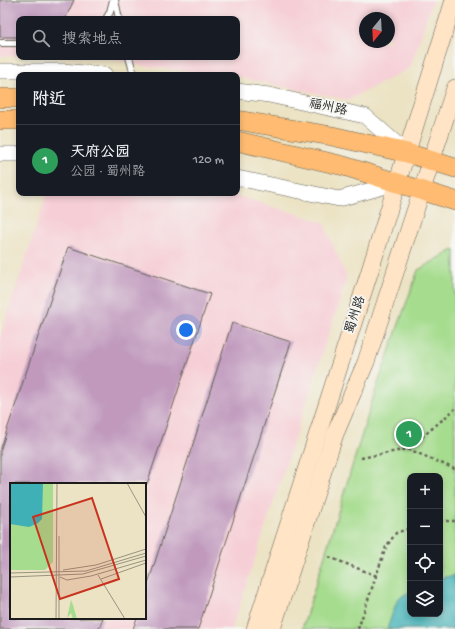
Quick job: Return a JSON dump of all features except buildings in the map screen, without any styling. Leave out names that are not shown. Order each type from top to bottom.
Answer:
[{"type":"main road","name":"蜀州路","points":[[255,629],[407,153],[454,0]]},
{"type":"main road","name":"蜀州路","points":[[272,629],[335,434],[366,362],[455,88]]},
{"type":"main road","points":[[0,98],[16,98]]},
{"type":"main road","points":[[0,120],[16,120]]},
{"type":"main road","name":"福州路","points":[[240,121],[332,136],[407,153],[455,168]]},
{"type":"main road","points":[[240,142],[344,166],[455,201]]},
{"type":"street","points":[[0,70],[74,72]]},
{"type":"street","name":"福州路","points":[[240,91],[365,116],[407,153]]},
{"type":"street","points":[[0,154],[16,154]]},
{"type":"street","points":[[240,179],[339,199],[397,183]]},
{"type":"lane","points":[[108,16],[114,0]]},
{"type":"lane","points":[[114,0],[118,16]]},
{"type":"lane","points":[[0,43],[16,43]]},
{"type":"lane","points":[[130,60],[133,72]]},
{"type":"path","points":[[361,458],[408,449],[455,409]]},
{"type":"path","points":[[408,449],[455,469]]},
{"type":"path","points":[[443,521],[455,521]]},
{"type":"path","points":[[358,629],[386,547],[396,533],[407,529]]},
{"type":"path","points":[[329,557],[377,576]]},
{"type":"shaded area","points":[[0,0],[433,0],[410,68],[348,100],[240,78],[240,72],[194,72],[143,66],[116,60],[240,60],[240,16],[16,16],[16,56],[0,56]]},
{"type":"shaded area","points":[[46,196],[238,196],[323,222],[347,278],[232,629],[0,629],[0,337]]},
{"type":"green space","points":[[455,249],[455,629],[302,629],[375,392],[418,270]]},
{"type":"water","points":[[455,575],[455,629],[387,629],[398,598],[407,594],[407,617],[443,617],[443,577]]},
{"type":"place","name":"天府公园","points":[[409,434]]}]
